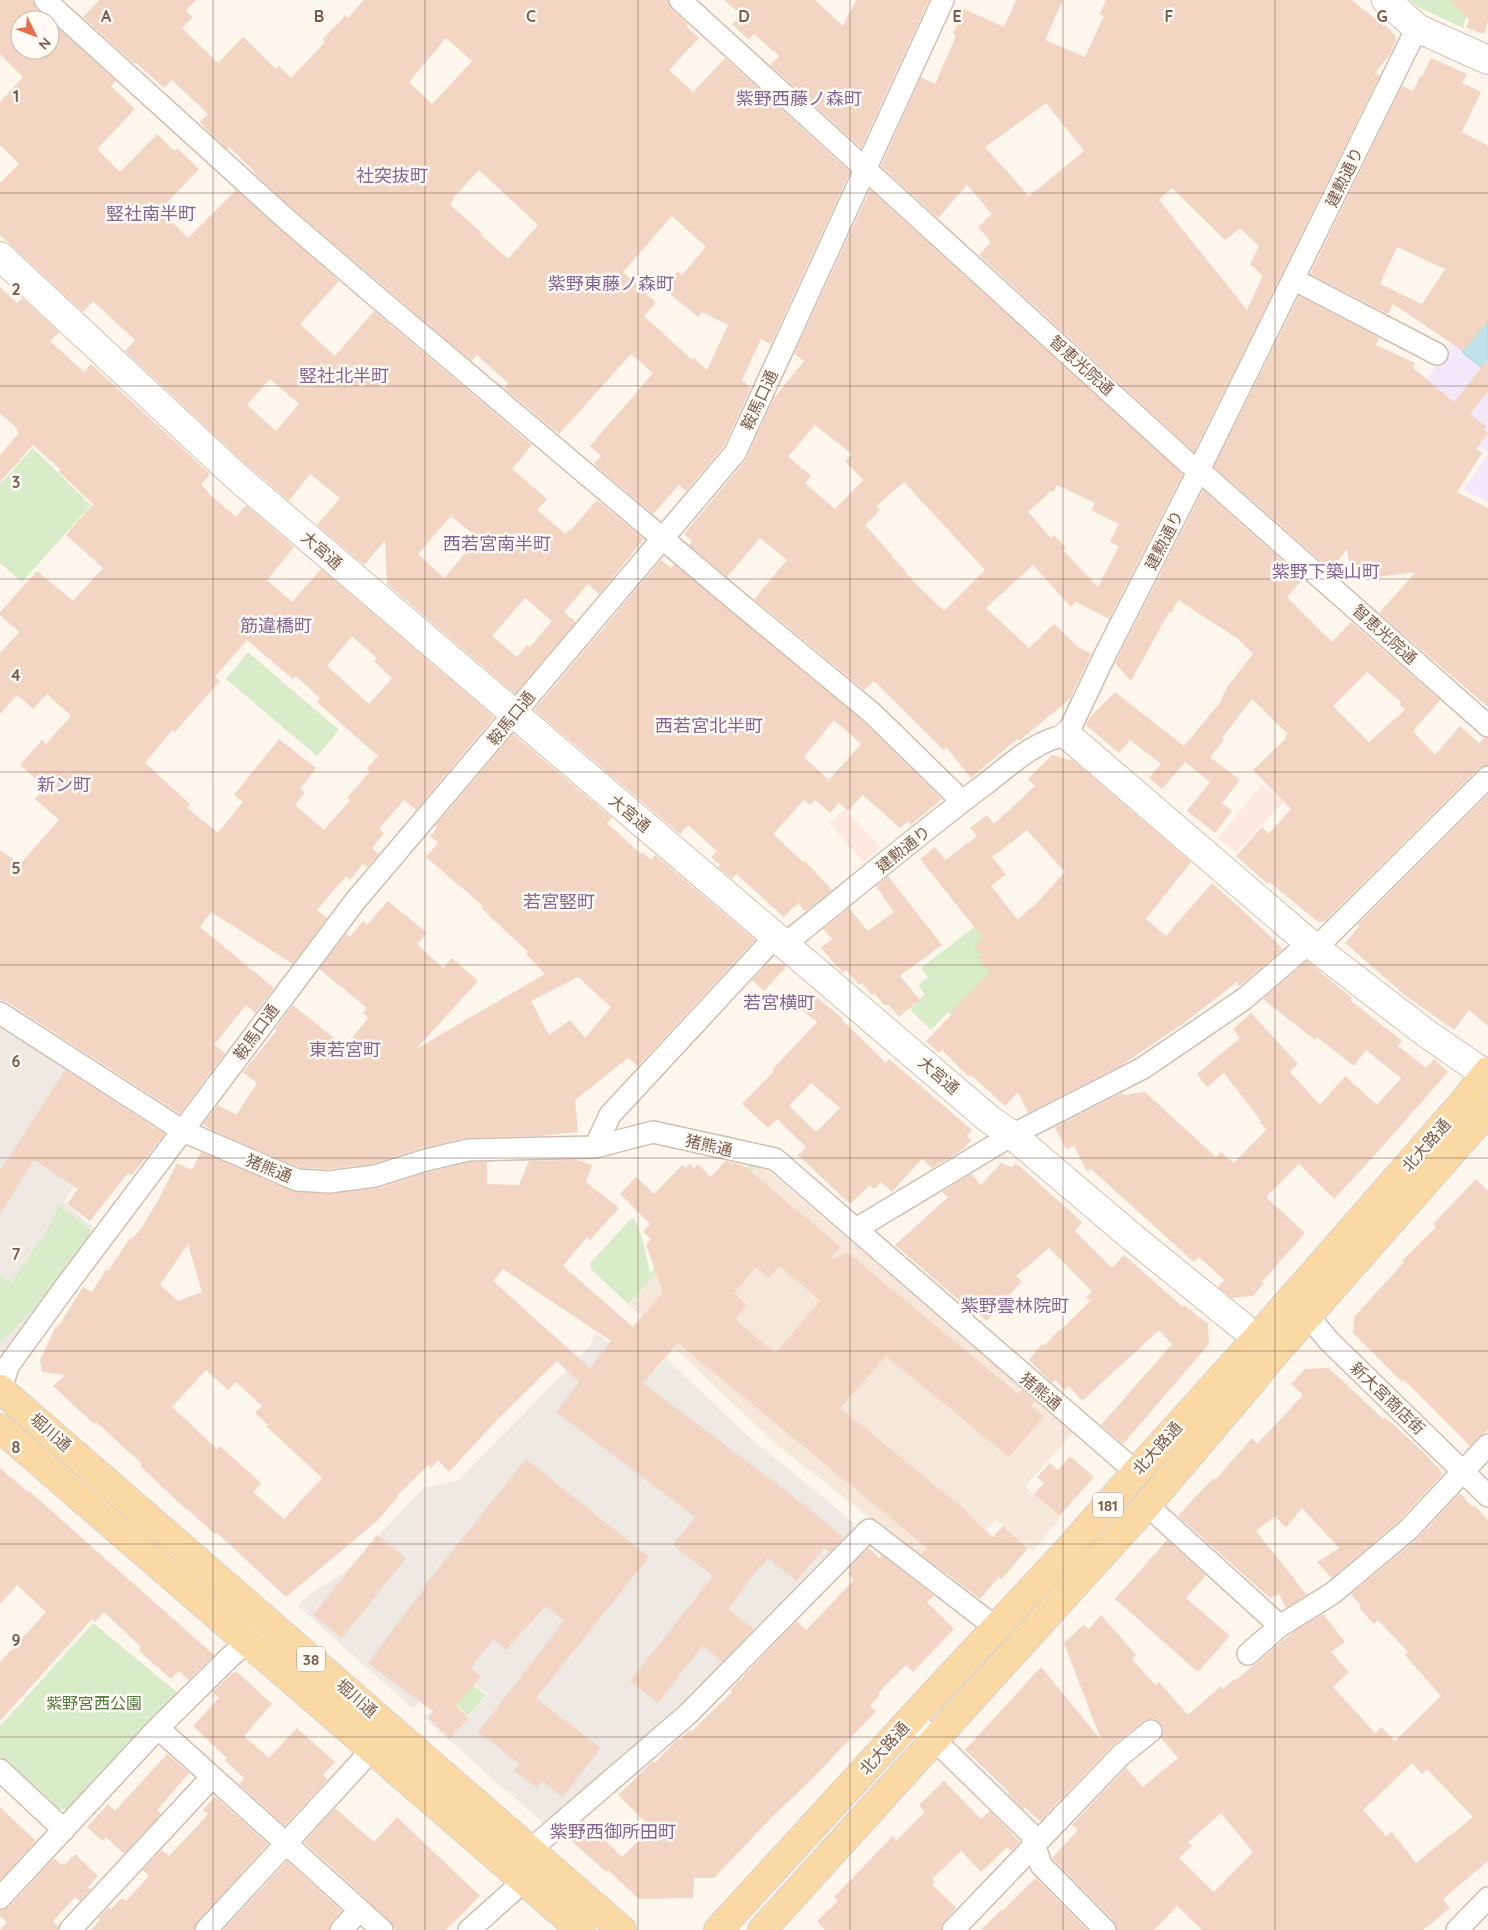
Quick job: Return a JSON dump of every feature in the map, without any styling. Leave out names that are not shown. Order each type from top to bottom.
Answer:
[{"type":"main road","name":"北大路通","points":[[718,1930],[995,1627],[1069,1550],[1136,1472],[1266,1346],[1299,1308],[1487,1073]]},
{"type":"main road","name":"北大路通","points":[[1299,1308],[1488,1111]]},
{"type":"main road","name":"北大路通","points":[[762,1930],[1146,1505],[1248,1386],[1266,1346]]},
{"type":"main road","name":"堀川通","points":[[0,1390],[152,1519],[622,1930]]},
{"type":"main road","name":"堀川通","points":[[0,1428],[581,1930]]},
{"type":"street","points":[[45,0],[285,218],[663,539],[872,713],[962,801]]},
{"type":"street","name":"智恵光院通","points":[[680,0],[1188,463],[1199,470],[1488,726]]},
{"type":"street","name":"鞍馬口通","points":[[0,1390],[8,1366],[63,1290],[356,900],[735,453],[943,0]]},
{"type":"street","points":[[1386,0],[1417,28],[1488,60]]},
{"type":"street","name":"建勲通り","points":[[595,1147],[610,1115],[781,940],[1038,745],[1052,738],[1067,735],[1417,28]]},
{"type":"street","name":"大宮通","points":[[0,256],[238,478],[989,1119],[1012,1135],[1132,1237],[1266,1346]]},
{"type":"street","points":[[1293,279],[1437,354]]},
{"type":"street","points":[[1067,735],[1313,945],[1423,1031],[1487,1073]]},
{"type":"street","points":[[856,1229],[1012,1135],[1143,1068],[1244,999],[1313,945],[1488,777]]},
{"type":"street","name":"猪熊通","points":[[0,1012],[183,1131],[289,1178],[317,1182],[343,1181],[375,1176],[426,1160],[468,1150],[595,1147],[653,1132],[775,1159],[1136,1472]]},
{"type":"street","name":"新大宮商店街","points":[[1299,1308],[1329,1341],[1488,1496]]},
{"type":"street","points":[[1248,1654],[1280,1626],[1333,1593],[1408,1530],[1488,1445]]},
{"type":"street","points":[[1146,1505],[1280,1626]]},
{"type":"street","points":[[132,1542],[152,1519]]},
{"type":"street","points":[[469,1930],[524,1881],[530,1850],[688,1714],[869,1530],[995,1627]]},
{"type":"street","points":[[0,1898],[158,1728],[246,1641],[269,1622]]},
{"type":"street","points":[[912,1718],[1031,1834],[1041,1864],[1105,1930]]},
{"type":"street","points":[[158,1728],[382,1930]]},
{"type":"street","points":[[206,1930],[391,1728]]},
{"type":"street","points":[[953,1930],[1121,1755],[1151,1731]]},
{"type":"street","points":[[0,1770],[64,1830]]},
{"type":"street","points":[[70,1930],[212,1777]]},
{"type":"street","points":[[1468,1926],[1488,1898]]},
{"type":"street","points":[[341,1930],[360,1910]]},
{"type":"shaded area","points":[[1488,288],[1488,452],[1412,402]]},
{"type":"shaded area","points":[[1488,454],[1488,501],[1463,490]]},
{"type":"shaded area","points":[[1262,784],[1284,802],[1236,852],[1218,838]]},
{"type":"shaded area","points":[[845,809],[881,847],[863,862],[829,823]]},
{"type":"shaded area","points":[[0,1021],[126,1102],[112,1131],[64,1202],[97,1231],[48,1299],[2,1352],[0,1350]]},
{"type":"shaded area","points":[[757,1165],[771,1173],[1074,1432],[1025,1486],[1060,1518],[1033,1551],[996,1519],[942,1575],[776,1444],[628,1304]]},
{"type":"shaded area","points":[[595,1333],[655,1372],[666,1358],[741,1430],[853,1522],[854,1531],[683,1706],[543,1823],[424,1718],[446,1696],[468,1717],[488,1694],[451,1665],[413,1709],[298,1606],[310,1594],[345,1572],[423,1488],[459,1480],[590,1346]]},
{"type":"green space","points":[[1409,0],[1481,0],[1467,15],[1463,28],[1418,7]]},
{"type":"green space","points":[[33,448],[91,505],[22,582],[0,563],[0,484]]},
{"type":"green space","points":[[248,652],[339,730],[317,756],[226,679]]},
{"type":"green space","points":[[978,924],[1023,970],[965,1028],[948,1012],[931,1030],[910,1010],[925,994],[918,986],[928,977],[921,968]]},
{"type":"green space","points":[[752,1162],[757,1165],[628,1304],[591,1269],[590,1263],[634,1218],[642,1237],[650,1273]]},
{"type":"green space","points":[[59,1205],[92,1231],[43,1300],[0,1341],[0,1275],[11,1283],[47,1230]]},
{"type":"green space","points":[[1232,1384],[1128,1507],[940,1712],[938,1709]]},
{"type":"green space","name":"紫野宮西公園","points":[[93,1623],[178,1693],[67,1809],[54,1809],[0,1759],[0,1726]]},
{"type":"green space","points":[[464,1677],[486,1695],[468,1716],[452,1700]]},
{"type":"water","points":[[1488,321],[1488,373],[1462,352]]},
{"type":"building","points":[[0,0],[33,0],[37,10],[10,10],[10,60],[60,60],[60,30],[116,81],[111,86],[135,109],[97,149],[120,172],[157,134],[174,151],[177,148],[199,169],[160,210],[188,238],[236,190],[339,281],[300,324],[335,356],[374,311],[532,445],[512,469],[547,499],[537,510],[565,534],[570,531],[597,500],[644,539],[599,594],[588,584],[564,612],[576,622],[515,694],[387,584],[385,540],[364,565],[317,525],[340,498],[310,474],[289,501],[248,466],[125,351],[135,340],[93,301],[83,312],[0,235],[0,183],[19,164],[0,145],[0,102],[23,77],[0,54]],"holes":[[[270,379],[299,404],[276,431],[247,405]],[[451,516],[478,538],[444,578],[418,554]],[[525,598],[552,621],[530,647],[527,645],[517,657],[492,636]]]},
{"type":"building","points":[[99,0],[196,0],[186,11],[193,17],[182,28],[218,63],[243,37],[276,69],[279,66],[291,78],[325,42],[323,39],[346,15],[348,18],[364,0],[668,0],[671,9],[688,24],[686,26],[699,38],[669,70],[693,92],[725,58],[850,172],[771,344],[761,339],[753,356],[742,380],[751,388],[724,446],[686,491],[679,485],[653,514],[594,464],[601,456],[590,446],[653,373],[631,354],[559,434],[504,388],[508,383],[477,355],[471,361],[293,209],[229,147],[227,149],[200,122],[208,114],[172,80],[164,88],[136,63],[133,63],[83,17]],"holes":[[[446,38],[472,61],[432,104],[409,82]],[[479,170],[538,225],[508,259],[450,205],[453,198]],[[672,216],[706,247],[682,275],[678,271],[663,288],[698,317],[702,312],[728,325],[707,370],[694,358],[692,360],[644,316],[656,303],[623,272]]]},
{"type":"building","points":[[724,0],[815,0],[843,26],[856,0],[929,0],[861,148],[770,65],[779,56],[754,34],[749,40],[732,24],[741,15]]},
{"type":"building","points":[[1016,0],[1063,0],[1045,40],[1085,57],[1104,16],[1099,15],[1106,0],[1352,0],[1395,35],[1396,42],[1389,56],[1375,73],[1380,75],[1194,452],[979,255],[991,242],[978,227],[992,214],[967,185],[938,218],[881,166],[921,77],[935,84],[956,36],[953,34],[964,9],[1004,27]],"holes":[[[1046,103],[1084,151],[1029,196],[985,147]],[[1172,188],[1225,240],[1240,228],[1259,246],[1250,264],[1263,276],[1247,310],[1159,200]]]},
{"type":"building","points":[[1450,0],[1488,0],[1488,22],[1484,34],[1466,28],[1469,20]]},
{"type":"building","points":[[1431,58],[1467,74],[1462,83],[1481,92],[1462,132],[1488,146],[1488,321],[1463,351],[1393,304],[1388,314],[1310,274],[1402,86],[1413,91],[1420,76],[1422,77]],"holes":[[[1397,247],[1445,269],[1422,304],[1380,284]]]},
{"type":"building","points":[[870,190],[1183,474],[1109,619],[1076,602],[1071,607],[1033,565],[986,608],[1029,648],[1054,624],[1078,647],[1091,654],[1070,699],[1019,741],[1017,739],[971,778],[946,747],[944,750],[874,681],[864,690],[754,599],[787,560],[760,538],[727,577],[689,545],[692,541],[684,534],[745,461],[774,398],[804,361],[794,354]],"holes":[[[815,425],[852,454],[845,461],[863,480],[835,509],[805,483],[811,476],[788,457]],[[904,482],[985,570],[944,611],[905,572],[865,525],[880,510],[876,506]],[[1057,485],[1095,503],[1091,510],[1119,524],[1110,542],[1119,546],[1098,587],[1063,550],[1066,548],[1054,535],[1051,538],[1028,512],[1051,491],[1053,492]]]},
{"type":"building","points":[[0,287],[17,303],[22,298],[59,332],[50,341],[84,372],[91,364],[210,474],[201,485],[207,492],[236,517],[246,505],[294,547],[267,580],[292,602],[321,569],[494,717],[416,810],[404,800],[379,829],[384,833],[372,848],[379,854],[367,867],[363,864],[350,880],[346,876],[317,910],[327,918],[293,964],[211,912],[200,927],[274,988],[255,1013],[246,1005],[214,1045],[225,1053],[180,1114],[7,1002],[0,1000],[0,850],[20,864],[59,820],[35,799],[45,787],[20,765],[42,740],[46,744],[71,716],[47,694],[33,709],[17,695],[0,714],[0,653],[19,632],[0,615],[0,612],[37,571],[73,601],[103,568],[66,535],[93,504],[59,472],[61,470],[33,445],[0,482],[0,455],[19,433],[16,431],[18,429],[0,413]],"holes":[[[352,636],[377,658],[374,661],[392,678],[369,704],[327,666]],[[247,640],[293,679],[296,676],[320,698],[317,702],[378,756],[367,768],[370,771],[347,798],[350,800],[324,830],[295,805],[305,793],[300,789],[316,768],[279,739],[234,795],[243,802],[218,833],[187,808],[190,804],[145,763],[172,730],[175,732],[220,681],[215,677]]]},
{"type":"building","points":[[1299,296],[1379,338],[1376,345],[1415,363],[1413,368],[1454,402],[1488,359],[1488,391],[1470,414],[1487,427],[1484,430],[1488,433],[1476,449],[1482,453],[1457,492],[1488,508],[1488,707],[1379,613],[1416,572],[1354,580],[1347,549],[1331,570],[1214,467]]},
{"type":"building","points":[[1203,490],[1303,579],[1287,597],[1332,642],[1351,622],[1440,700],[1413,731],[1435,755],[1460,726],[1479,743],[1484,738],[1488,738],[1488,765],[1479,768],[1324,922],[1318,922],[1269,882],[1268,884],[1236,856],[1262,827],[1269,834],[1291,809],[1253,770],[1288,734],[1252,699],[1210,757],[1240,780],[1222,803],[1232,811],[1215,833],[1187,811],[1210,782],[1185,762],[1162,789],[1149,778],[1161,764],[1130,740],[1119,753],[1086,725],[1089,718],[1115,692],[1184,746],[1222,700],[1228,686],[1253,654],[1237,638],[1178,600],[1171,613],[1169,612],[1131,681],[1115,663]],"holes":[[[1367,672],[1401,702],[1399,704],[1405,710],[1369,742],[1333,706]]]},
{"type":"building","points":[[661,560],[671,568],[674,564],[864,722],[942,799],[911,825],[908,821],[900,828],[863,795],[848,811],[839,803],[830,813],[815,800],[810,805],[804,800],[773,834],[803,862],[805,861],[832,890],[807,910],[804,911],[798,903],[784,917],[736,874],[732,879],[718,867],[720,865],[711,857],[717,851],[688,825],[680,834],[534,710]],"holes":[[[834,720],[861,744],[829,780],[804,757]]]},
{"type":"building","points":[[513,734],[612,818],[607,823],[641,854],[642,852],[651,860],[655,855],[755,940],[638,1066],[628,1058],[575,1100],[578,1132],[538,1136],[465,1138],[422,1148],[372,1164],[329,1169],[300,1168],[212,1130],[203,1124],[218,1105],[236,1115],[257,1083],[243,1072],[276,1031],[275,1029],[293,1005],[345,1047],[368,1018],[363,1013],[367,1008],[319,969],[346,934],[350,937],[363,921],[367,925],[388,901],[427,933],[417,944],[443,968],[452,958],[478,981],[416,1049],[545,974],[526,954],[528,952],[481,908],[483,906],[426,857],[438,843],[430,836],[437,828],[435,826]],"holes":[[[578,977],[611,1007],[585,1038],[570,1020],[549,1035],[531,1001]]]},
{"type":"building","points":[[1052,755],[1074,761],[1191,862],[1146,919],[1166,936],[1212,883],[1283,949],[1239,986],[1237,982],[1184,1023],[1120,1066],[1028,1113],[1018,1092],[1005,1106],[971,1075],[969,1077],[942,1050],[939,1053],[926,1041],[990,972],[977,958],[982,954],[974,947],[983,938],[920,859],[935,847],[945,860],[977,836],[970,828],[987,815],[994,824],[1035,786],[1028,779]],"holes":[[[1027,830],[1065,872],[1032,908],[1018,920],[991,886],[1006,874],[992,857]]]},
{"type":"building","points":[[1488,795],[1488,1026],[1469,1010],[1454,1030],[1406,996],[1345,943],[1360,925],[1357,925]]},
{"type":"building","points":[[888,876],[942,945],[900,976],[920,1000],[899,1017],[888,1004],[885,1006],[862,983],[859,985],[846,970],[843,973],[821,948],[832,939],[823,929],[849,908],[868,931],[894,912],[876,886]]},
{"type":"building","points":[[1307,961],[1352,998],[1350,1000],[1402,1041],[1398,1046],[1426,1068],[1434,1059],[1448,1072],[1334,1199],[1299,1164],[1268,1195],[1267,1198],[1305,1233],[1262,1282],[1264,1283],[1253,1296],[1232,1298],[1218,1287],[1224,1280],[1199,1257],[1194,1262],[1091,1169],[1087,1171],[1074,1146],[1066,1149],[1055,1127],[1122,1093],[1123,1095],[1145,1092],[1216,1157],[1221,1152],[1234,1163],[1267,1129],[1260,1123],[1261,1121],[1224,1073],[1207,1087],[1197,1074],[1240,1038],[1233,1029],[1251,1013],[1298,1064],[1290,1072],[1320,1105],[1345,1076],[1377,1105],[1401,1078],[1366,1050],[1354,1066],[1317,1037],[1315,1040],[1263,999]]},
{"type":"building","points":[[767,964],[783,964],[786,967],[764,991],[752,980]]},
{"type":"building","points":[[811,992],[843,1019],[886,1063],[889,1059],[972,1130],[967,1136],[971,1140],[962,1150],[932,1168],[922,1159],[892,1192],[881,1182],[874,1189],[870,1185],[850,1204],[798,1155],[806,1147],[777,1119],[768,1128],[742,1104],[817,1022],[798,1007]],"holes":[[[811,1083],[840,1108],[816,1132],[789,1106]]]},
{"type":"building","points":[[65,1070],[165,1134],[131,1176],[128,1173],[90,1221],[67,1204],[78,1189],[34,1160],[0,1214],[0,1171]]},
{"type":"building","points":[[201,1152],[292,1191],[328,1194],[379,1188],[429,1172],[470,1162],[487,1162],[487,1184],[519,1185],[529,1161],[577,1160],[592,1165],[586,1182],[619,1208],[590,1240],[587,1237],[563,1266],[633,1327],[663,1292],[646,1245],[651,1239],[643,1232],[650,1224],[620,1194],[636,1177],[654,1194],[682,1165],[686,1168],[690,1164],[694,1168],[698,1164],[711,1177],[725,1161],[743,1165],[841,1247],[831,1257],[833,1260],[847,1252],[1018,1394],[1022,1390],[1035,1401],[1031,1406],[1044,1416],[1009,1457],[886,1356],[840,1408],[969,1513],[968,1515],[993,1537],[1003,1526],[1028,1548],[1002,1579],[999,1577],[980,1599],[921,1554],[927,1548],[678,1343],[643,1383],[807,1507],[844,1538],[830,1552],[824,1548],[796,1581],[768,1558],[760,1566],[728,1609],[754,1629],[722,1662],[703,1645],[658,1703],[630,1681],[713,1576],[673,1545],[695,1517],[556,1412],[579,1382],[557,1361],[495,1422],[449,1472],[438,1460],[431,1468],[428,1465],[397,1496],[377,1521],[286,1597],[216,1532],[215,1534],[174,1498],[140,1466],[142,1464],[96,1422],[94,1424],[53,1386],[65,1375],[42,1372],[40,1360],[56,1326],[58,1327],[83,1287],[92,1292],[130,1238],[132,1239],[142,1227],[177,1163],[192,1170]],"holes":[[[188,1244],[202,1292],[178,1301],[160,1285]],[[780,1266],[820,1301],[775,1353],[735,1319],[747,1305],[734,1293],[756,1267],[769,1278]],[[503,1269],[611,1341],[590,1368],[493,1281]],[[206,1370],[228,1390],[236,1382],[262,1406],[255,1413],[268,1425],[266,1426],[322,1478],[284,1519],[253,1492],[261,1483],[220,1446],[217,1449],[172,1407]]]},
{"type":"building","points":[[1001,1163],[1012,1167],[1016,1163],[1082,1222],[1075,1231],[1112,1268],[1124,1255],[1183,1307],[1184,1305],[1208,1324],[1209,1344],[1123,1444],[1101,1425],[1172,1344],[1159,1330],[1082,1401],[1069,1386],[1065,1390],[1055,1380],[1052,1383],[1029,1360],[1042,1344],[1044,1346],[1090,1301],[1086,1297],[1092,1291],[1049,1248],[1016,1276],[1022,1281],[987,1321],[974,1310],[973,1312],[895,1245],[948,1197],[942,1192],[971,1174],[981,1185]]},
{"type":"building","points":[[1476,1179],[1488,1191],[1488,1429],[1470,1446],[1404,1380],[1402,1382],[1353,1333],[1354,1317],[1404,1262],[1402,1261],[1436,1227],[1433,1224]]},
{"type":"building","points":[[1329,1368],[1383,1419],[1385,1417],[1421,1450],[1442,1472],[1442,1475],[1399,1521],[1332,1578],[1317,1562],[1339,1548],[1302,1508],[1286,1528],[1275,1516],[1256,1531],[1307,1595],[1286,1608],[1279,1594],[1270,1598],[1178,1516],[1213,1478],[1215,1480],[1252,1438],[1257,1444],[1303,1395],[1291,1384],[1305,1369]]},
{"type":"building","points":[[1070,1456],[1094,1477],[1059,1516],[1034,1494],[1044,1483],[1037,1477],[1050,1463],[1058,1470]]},
{"type":"building","points":[[526,1459],[649,1557],[536,1698],[601,1748],[563,1797],[542,1781],[537,1788],[514,1771],[519,1764],[478,1732],[564,1621],[546,1606],[506,1650],[493,1639],[471,1668],[481,1677],[456,1706],[469,1718],[450,1738],[428,1718],[434,1712],[368,1663],[425,1585]]},
{"type":"building","points":[[0,1468],[29,1491],[214,1655],[189,1680],[179,1671],[171,1679],[139,1650],[141,1647],[104,1612],[95,1622],[92,1619],[0,1721],[0,1662],[46,1612],[17,1585],[0,1604]]},
{"type":"building","points":[[1460,1493],[1472,1507],[1474,1505],[1488,1520],[1488,1861],[1443,1899],[1450,1908],[1423,1930],[1202,1930],[1177,1906],[1154,1930],[1117,1930],[1114,1921],[1052,1858],[1078,1830],[1072,1825],[1126,1768],[1143,1787],[1178,1758],[1161,1738],[1163,1730],[1160,1723],[1155,1719],[1144,1721],[1113,1745],[1040,1821],[1024,1807],[1024,1810],[1008,1794],[1009,1792],[965,1750],[1041,1667],[1101,1740],[1064,1643],[1083,1625],[1089,1629],[1101,1615],[1136,1655],[1132,1659],[1155,1685],[1159,1682],[1188,1715],[1221,1686],[1223,1689],[1236,1680],[1296,1630],[1323,1614],[1345,1642],[1331,1652],[1349,1672],[1333,1687],[1375,1733],[1381,1727],[1395,1741],[1441,1696],[1405,1655],[1408,1652],[1378,1620],[1374,1624],[1359,1608],[1361,1606],[1351,1594],[1416,1540]],"holes":[[[1412,1763],[1422,1774],[1427,1769],[1473,1817],[1416,1863],[1392,1832],[1386,1836],[1363,1810]],[[1221,1813],[1253,1852],[1214,1892],[1179,1858],[1192,1846],[1188,1842]]]},
{"type":"building","points":[[377,1535],[406,1558],[342,1638],[313,1615]]},
{"type":"building","points":[[1167,1540],[1206,1575],[1186,1598],[1230,1636],[1198,1672],[1115,1599]]},
{"type":"building","points":[[869,1548],[879,1558],[882,1555],[934,1596],[927,1602],[954,1629],[913,1672],[906,1665],[878,1693],[880,1695],[870,1706],[876,1711],[714,1878],[694,1878],[693,1898],[639,1899],[608,1870],[606,1872],[566,1836],[584,1820],[622,1857],[651,1828],[618,1795],[653,1761],[655,1763],[678,1739],[680,1740],[690,1730],[692,1731],[732,1692],[730,1690],[797,1621],[806,1630],[854,1580],[848,1574],[851,1570],[849,1568]]},
{"type":"building","points":[[236,1671],[272,1704],[244,1736],[269,1758],[297,1728],[335,1762],[323,1775],[328,1779],[285,1826],[239,1784],[244,1778],[225,1760],[227,1758],[193,1726],[219,1698],[213,1692]]},
{"type":"building","points":[[167,1754],[189,1773],[157,1810],[161,1814],[124,1854],[106,1837],[103,1841],[87,1827],[108,1804],[115,1811]]},
{"type":"building","points":[[944,1781],[981,1819],[990,1811],[1020,1842],[1011,1851],[1007,1847],[981,1872],[961,1851],[932,1879],[935,1882],[932,1884],[956,1908],[944,1922],[941,1930],[825,1930],[817,1921],[838,1901],[834,1897],[893,1836],[897,1840],[925,1812],[919,1805]]},
{"type":"building","points":[[215,1797],[268,1844],[197,1922],[194,1930],[91,1930],[100,1920],[98,1918],[109,1907],[111,1909],[122,1898],[126,1901],[149,1876],[142,1870],[162,1850],[169,1856],[186,1838],[208,1814],[203,1810]]},
{"type":"building","points":[[0,1807],[36,1841],[0,1880]]},
{"type":"building","points":[[335,1808],[374,1842],[397,1817],[480,1896],[446,1930],[396,1930],[390,1921],[304,1842]]},
{"type":"building","points":[[75,1854],[98,1876],[88,1887],[90,1890],[80,1901],[75,1897],[53,1921],[58,1930],[0,1930],[7,1922],[0,1916],[0,1910],[9,1907],[54,1858],[61,1865],[62,1863],[64,1865]]},
{"type":"building","points":[[287,1861],[342,1911],[332,1922],[329,1930],[223,1930]]},
{"type":"building","points":[[1036,1878],[1087,1930],[981,1930],[1001,1910]]},
{"type":"district","name":"紫野西藤ノ森町","points":[[799,98]]},
{"type":"district","name":"社突抜町","points":[[392,175]]},
{"type":"district","name":"竪社南半町","points":[[151,213]]},
{"type":"district","name":"紫野東藤ノ森町","points":[[611,283]]},
{"type":"district","name":"竪社北半町","points":[[344,375]]},
{"type":"district","name":"西若宮南半町","points":[[497,543]]},
{"type":"district","name":"紫野下築山町","points":[[1326,571]]},
{"type":"district","name":"筋違橋町","points":[[276,625]]},
{"type":"district","name":"西若宮北半町","points":[[709,725]]},
{"type":"district","name":"新ン町","points":[[64,784]]},
{"type":"district","name":"若宮竪町","points":[[559,901]]},
{"type":"district","name":"若宮横町","points":[[779,1002]]},
{"type":"district","name":"東若宮町","points":[[345,1049]]},
{"type":"district","name":"紫野雲林院町","points":[[1015,1305]]},
{"type":"district","name":"紫野西御所田町","points":[[613,1831]]}]
